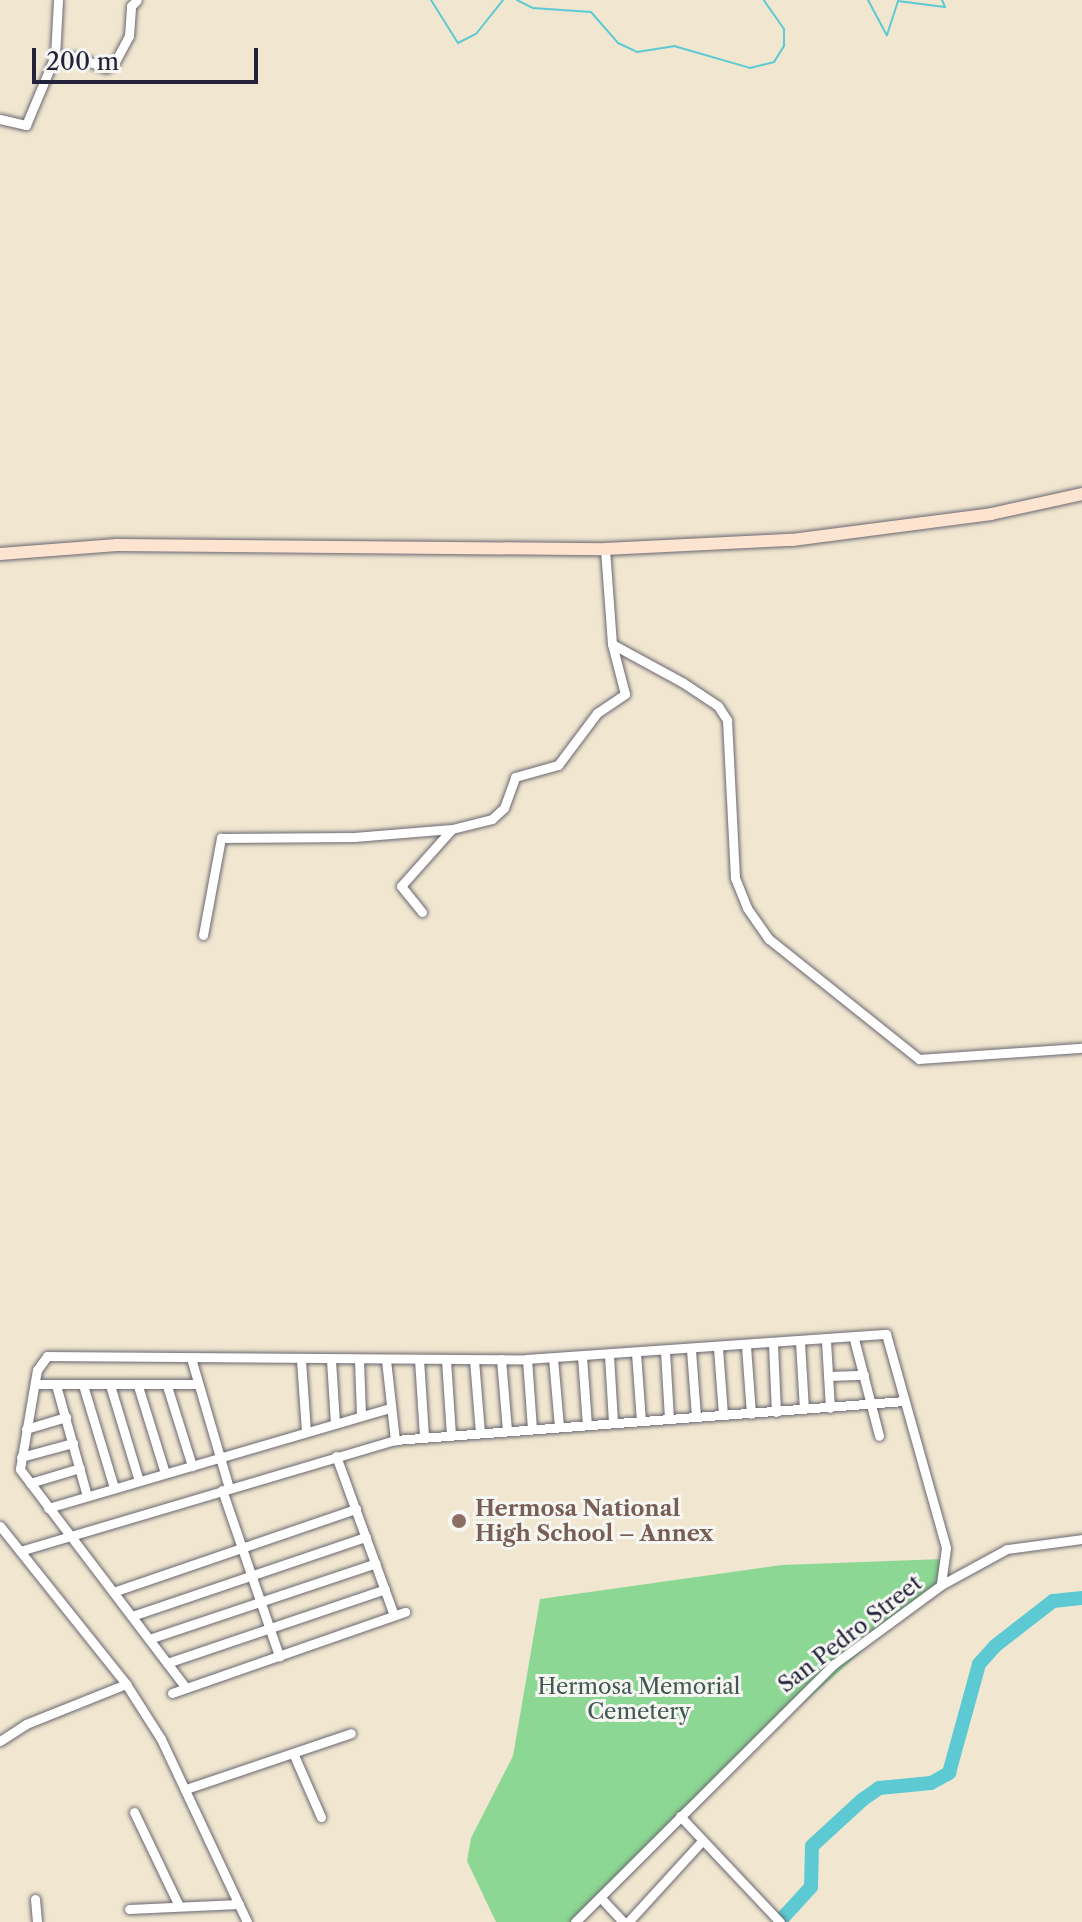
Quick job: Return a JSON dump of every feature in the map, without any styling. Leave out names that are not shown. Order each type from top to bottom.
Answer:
[{"type":"street","points":[[0,119],[26,125],[55,56],[58,0]]},
{"type":"street","points":[[55,56],[77,57],[106,68],[115,62],[129,36],[131,6],[137,0]]},
{"type":"street","points":[[0,554],[117,545],[605,549],[792,540],[991,514],[1082,494]]},
{"type":"street","points":[[203,935],[221,838],[354,837],[452,829],[492,819],[504,808],[515,777],[558,765],[597,713],[625,694],[612,644],[605,549]]},
{"type":"street","points":[[612,644],[682,682],[718,706],[727,720],[735,878],[747,908],[769,939],[919,1059],[1082,1048]]},
{"type":"street","points":[[422,912],[403,894],[401,886],[452,829]]},
{"type":"street","points":[[186,1688],[20,1469],[35,1384],[47,1356],[301,1360],[527,1359],[826,1341],[886,1334],[946,1548],[941,1585]]},
{"type":"street","points":[[854,1339],[879,1436]]},
{"type":"street","points":[[826,1341],[830,1408]]},
{"type":"street","points":[[800,1342],[804,1409]]},
{"type":"street","points":[[773,1344],[776,1412]]},
{"type":"street","points":[[746,1346],[751,1414]]},
{"type":"street","points":[[718,1348],[723,1415]]},
{"type":"street","points":[[691,1350],[696,1416]]},
{"type":"street","points":[[665,1351],[669,1418]]},
{"type":"street","points":[[636,1353],[641,1421]]},
{"type":"street","points":[[609,1355],[613,1422]]},
{"type":"street","points":[[582,1356],[587,1425]]},
{"type":"street","points":[[191,1358],[242,1548],[279,1656]]},
{"type":"street","points":[[553,1358],[559,1427]]},
{"type":"street","points":[[419,1359],[424,1436]]},
{"type":"street","points":[[501,1359],[507,1431]]},
{"type":"street","points":[[527,1359],[532,1429]]},
{"type":"street","points":[[301,1360],[306,1431]]},
{"type":"street","points":[[331,1360],[335,1424]]},
{"type":"street","points":[[359,1360],[361,1414]]},
{"type":"street","points":[[386,1360],[395,1440]]},
{"type":"street","points":[[446,1360],[451,1435]]},
{"type":"street","points":[[474,1360],[480,1433]]},
{"type":"street","points":[[828,1376],[864,1375]]},
{"type":"street","points":[[35,1384],[198,1384]]},
{"type":"street","points":[[56,1385],[87,1496]]},
{"type":"street","points":[[83,1385],[114,1488]]},
{"type":"street","points":[[110,1385],[139,1481]]},
{"type":"street","points":[[138,1386],[165,1473]]},
{"type":"street","points":[[167,1386],[192,1466]]},
{"type":"street","points":[[20,1551],[68,1534],[395,1440],[904,1401]]},
{"type":"street","points":[[48,1508],[361,1414],[391,1408]]},
{"type":"street","points":[[26,1429],[66,1417]]},
{"type":"street","points":[[21,1457],[73,1443]]},
{"type":"street","points":[[172,1693],[400,1614],[385,1589],[336,1456]]},
{"type":"street","points":[[30,1483],[80,1468]]},
{"type":"street","points":[[113,1592],[356,1509]]},
{"type":"street","points":[[0,1526],[126,1684],[186,1789],[247,1922]]},
{"type":"street","points":[[132,1616],[366,1537]]},
{"type":"street","name":"San Pedro Street","points":[[575,1922],[834,1664],[941,1585],[1007,1549],[1082,1539]]},
{"type":"street","points":[[149,1639],[376,1563]]},
{"type":"street","points":[[167,1663],[385,1589]]},
{"type":"street","points":[[0,1741],[26,1724],[126,1684]]},
{"type":"street","points":[[186,1789],[351,1733]]},
{"type":"street","points":[[293,1753],[321,1817]]},
{"type":"street","points":[[134,1812],[179,1906]]},
{"type":"street","points":[[680,1816],[701,1842],[780,1922]]},
{"type":"street","points":[[600,1897],[626,1922],[701,1842]]},
{"type":"street","points":[[35,1899],[37,1922]]},
{"type":"street","points":[[129,1909],[239,1904]]},
{"type":"green space","name":"Hermosa Memorial Cemetery","points":[[943,1559],[941,1581],[684,1809],[572,1922],[496,1922],[467,1861],[471,1838],[513,1756],[540,1599],[782,1565]]},
{"type":"waterway","points":[[431,0],[458,43],[476,34],[503,0]]},
{"type":"waterway","points":[[517,0],[533,8],[591,12],[618,43],[637,52],[674,46],[750,68],[774,62],[784,46],[784,29],[764,0]]},
{"type":"waterway","points":[[868,0],[887,35],[898,1],[945,7],[942,0]]},
{"type":"waterway","points":[[779,1922],[811,1887],[812,1846],[862,1800],[879,1788],[931,1783],[949,1773],[979,1664],[995,1646],[1053,1601],[1082,1598]]},
{"type":"place","name":"Hermosa National High School – Annex","points":[[459,1521]]}]
